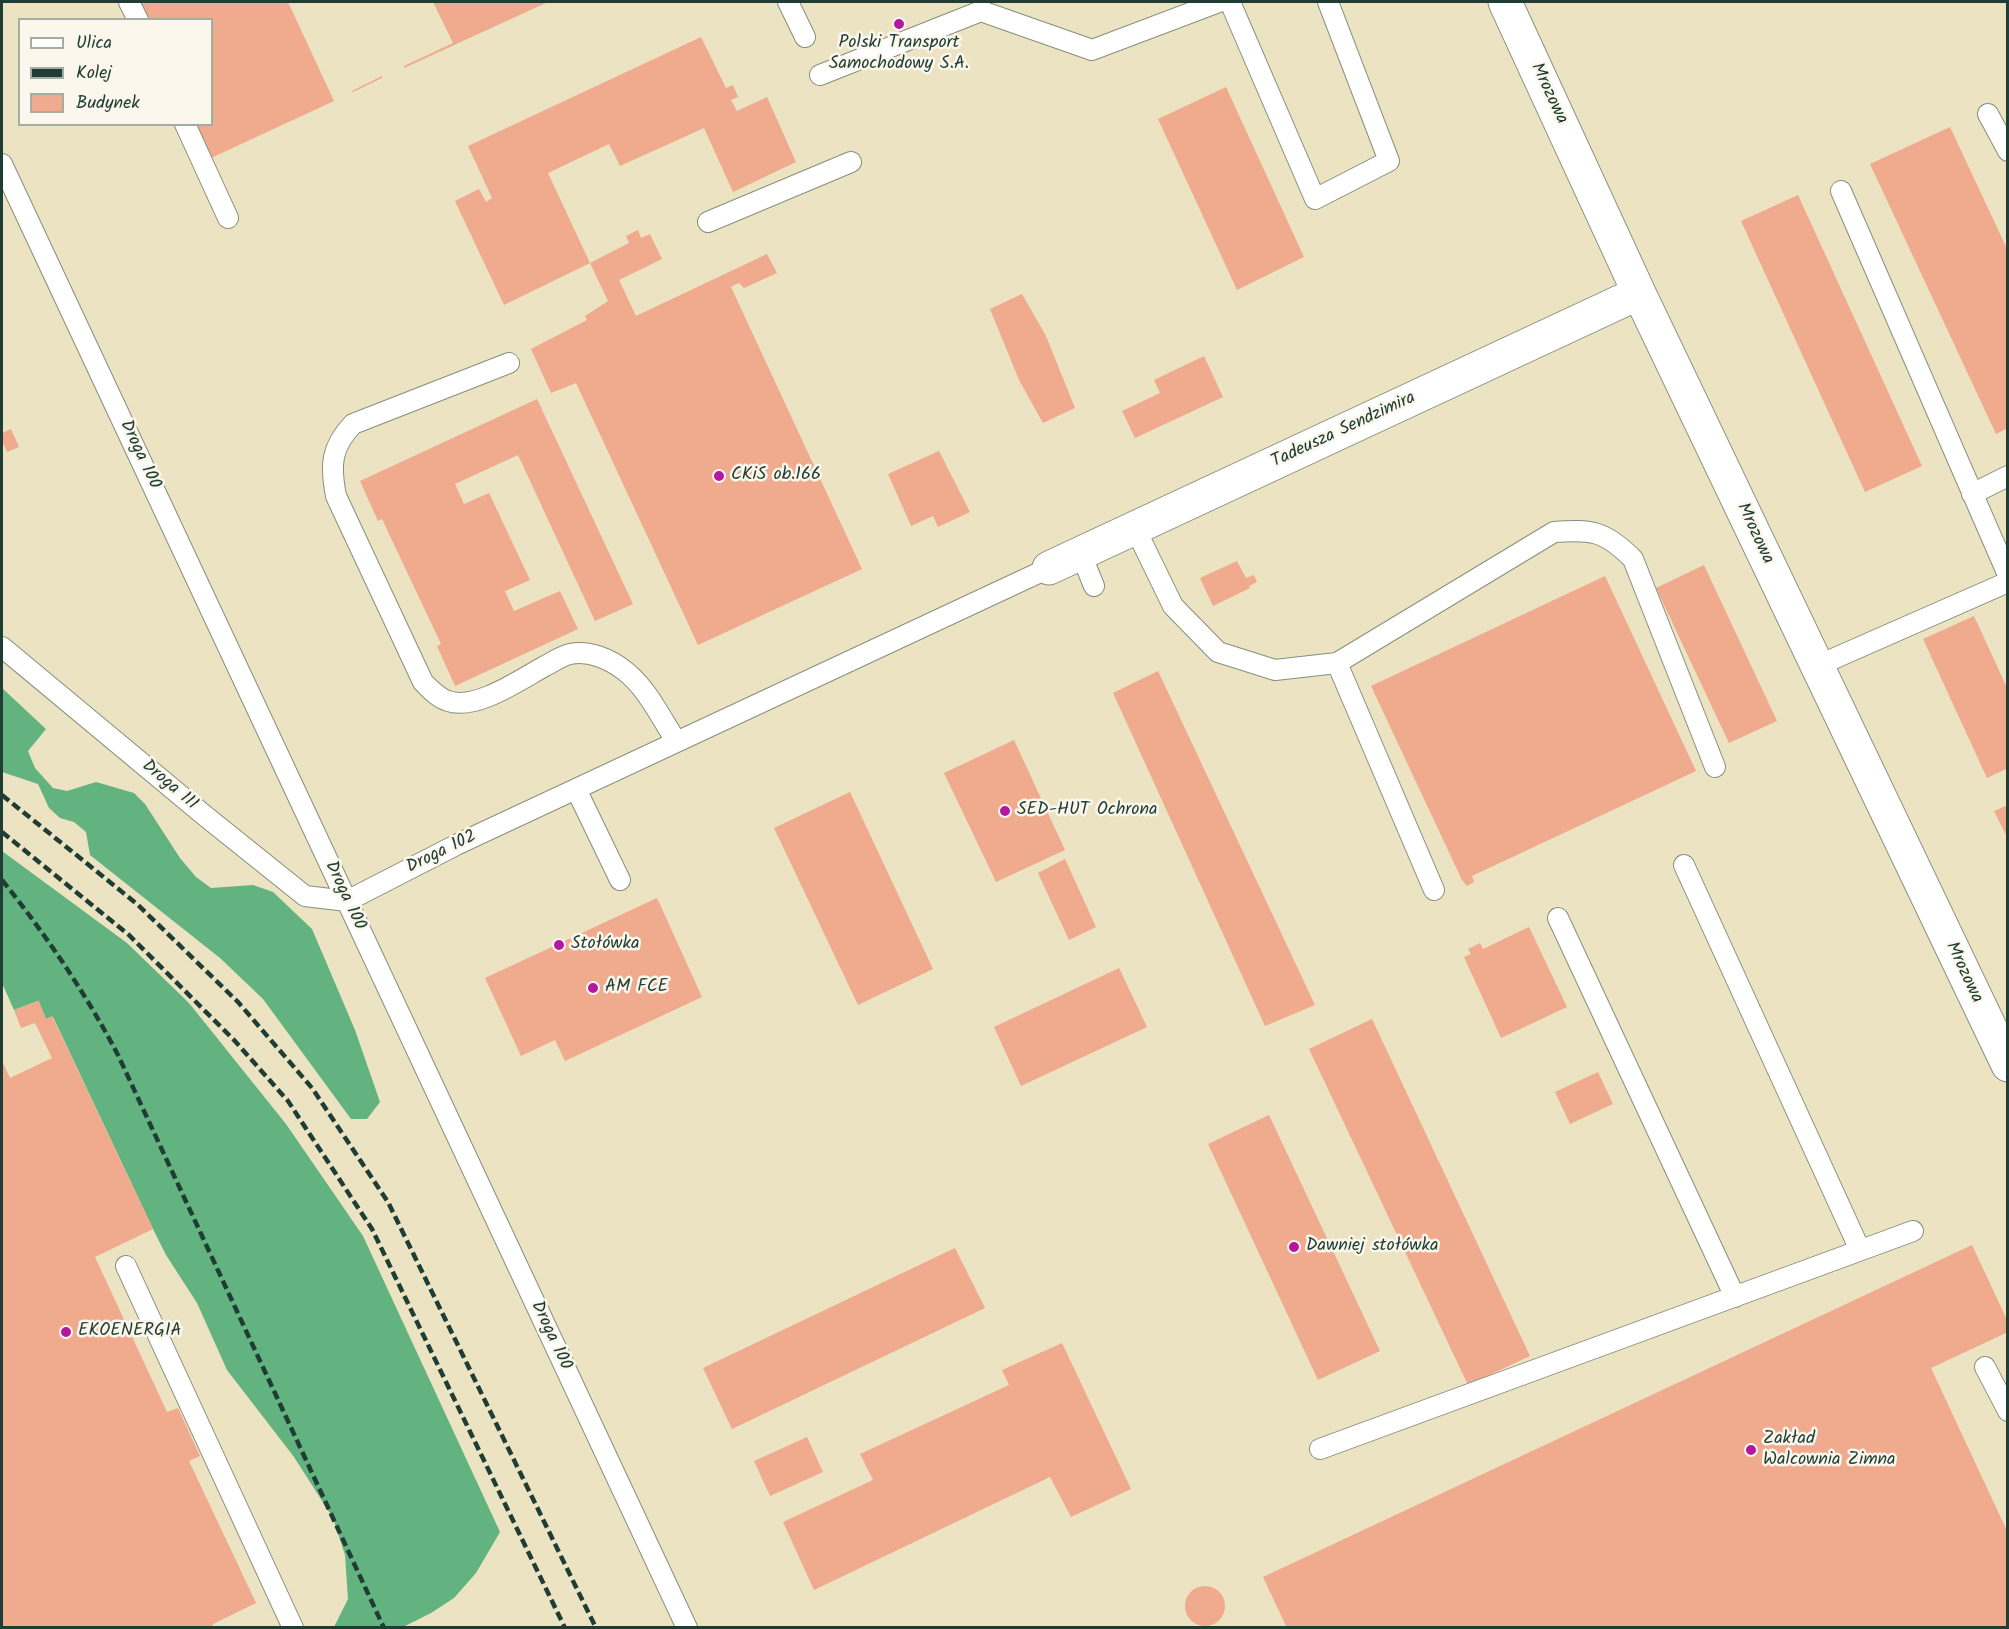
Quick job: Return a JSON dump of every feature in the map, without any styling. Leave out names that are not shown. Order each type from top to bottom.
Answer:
[{"type":"street","name":"Mrozowa","points":[[1505,2],[1640,293],[2007,1065]]},
{"type":"street","name":"Tadeusza Sendzimira","points":[[1049,568],[1640,293]]},
{"type":"lane","points":[[129,2],[137,18]]},
{"type":"lane","points":[[788,2],[805,37]]},
{"type":"lane","points":[[820,75],[979,6],[1092,50],[1219,2]]},
{"type":"lane","points":[[1230,2],[1315,199],[1389,161],[1328,2]]},
{"type":"lane","points":[[1988,114],[2007,151]]},
{"type":"lane","points":[[187,126],[228,218]]},
{"type":"lane","points":[[708,222],[851,162]]},
{"type":"lane","name":"Droga 100","points":[[2,164],[687,1628]]},
{"type":"lane","points":[[1841,191],[2007,575]]},
{"type":"lane","points":[[509,363],[353,424],[340,437],[333,455],[332,477],[336,496],[423,682],[435,695],[450,702],[467,703],[483,699],[568,654],[587,653],[607,659],[637,682],[676,741]]},
{"type":"lane","points":[[1972,494],[2007,476]]},
{"type":"lane","points":[[1135,528],[1173,606],[1218,652],[1275,670],[1337,663],[1554,532],[1577,530],[1598,533],[1618,544],[1633,559],[1715,767]]},
{"type":"lane","points":[[1081,554],[1094,586]]},
{"type":"lane","name":"Droga 102","points":[[347,902],[456,845],[1049,568]]},
{"type":"lane","points":[[1817,666],[2007,582]]},
{"type":"lane","name":"Droga 111","points":[[2,647],[305,896],[347,902]]},
{"type":"lane","points":[[1337,663],[1434,890]]},
{"type":"lane","points":[[576,789],[620,880]]},
{"type":"lane","points":[[1684,865],[1860,1250]]},
{"type":"lane","points":[[1558,918],[1735,1297]]},
{"type":"lane","points":[[1320,1449],[1913,1231]]},
{"type":"lane","points":[[126,1266],[293,1628]]},
{"type":"lane","points":[[1985,1367],[2007,1411]]},
{"type":"green space","points":[[2,688],[46,729],[28,751],[35,768],[53,788],[67,791],[96,782],[134,793],[145,804],[180,858],[196,877],[211,888],[253,885],[273,892],[312,929],[355,1030],[380,1102],[367,1119],[351,1119],[263,999],[220,958],[90,855],[86,832],[74,822],[60,818],[49,808],[38,784],[2,772]]},
{"type":"green space","points":[[2,851],[127,943],[189,1003],[286,1124],[363,1236],[500,1532],[476,1573],[454,1598],[431,1613],[403,1627],[334,1627],[348,1599],[345,1555],[333,1518],[294,1457],[227,1370],[197,1303],[166,1255],[153,1229],[53,1017],[46,1019],[38,1001],[14,1010],[2,983]]},
{"type":"building","points":[[138,2],[288,2],[334,101],[211,158],[196,126],[213,126],[213,18],[146,18]]},
{"type":"building","points":[[433,2],[548,2],[404,68],[453,43]]},
{"type":"building","points":[[701,37],[726,88],[733,85],[738,97],[731,100],[737,111],[767,97],[796,162],[733,192],[704,128],[620,166],[609,144],[548,173],[590,263],[504,305],[455,201],[479,189],[486,202],[492,198],[468,146]]},
{"type":"building","points":[[382,76],[382,78],[352,91]]},
{"type":"building","points":[[1226,87],[1304,257],[1237,290],[1158,119]]},
{"type":"building","points":[[1950,127],[2008,251],[2008,428],[1996,434],[1870,164]]},
{"type":"building","points":[[1798,195],[1922,466],[1865,492],[1741,221]]},
{"type":"building","name":"CKiS ob.166","points":[[638,230],[641,238],[650,234],[662,259],[619,280],[636,316],[767,254],[777,273],[744,288],[739,283],[731,287],[862,569],[698,645],[576,383],[551,393],[531,349],[587,320],[585,316],[608,301],[590,263],[629,243],[626,236]]},
{"type":"building","points":[[1022,294],[1046,336],[1075,408],[1043,423],[1019,380],[990,309]]},
{"type":"building","points":[[1204,356],[1223,397],[1135,438],[1122,411],[1160,393],[1154,380]]},
{"type":"building","points":[[537,399],[633,604],[595,621],[518,455],[455,484],[464,504],[489,493],[530,580],[505,591],[514,611],[560,591],[578,629],[455,686],[437,646],[441,644],[382,519],[378,521],[360,481]]},
{"type":"building","points":[[11,429],[19,447],[7,452],[2,441],[2,433]]},
{"type":"building","points":[[939,451],[970,512],[938,527],[933,516],[911,526],[888,474]]},
{"type":"building","points":[[1237,561],[1246,578],[1254,575],[1257,582],[1249,586],[1250,588],[1213,606],[1200,578]]},
{"type":"building","points":[[1704,565],[1777,721],[1729,743],[1656,588]]},
{"type":"building","points":[[1605,576],[1696,771],[1472,876],[1474,882],[1467,886],[1462,880],[1371,686]]},
{"type":"building","points":[[1974,616],[2008,690],[2008,768],[1987,778],[1923,639]]},
{"type":"building","points":[[1158,671],[1315,1005],[1265,1026],[1113,693]]},
{"type":"building","name":"SED-HUT Ochrona","points":[[1014,740],[1065,850],[996,882],[944,773]]},
{"type":"building","points":[[850,792],[933,969],[858,1005],[774,828]]},
{"type":"building","points":[[2008,805],[2008,839],[1994,811]]},
{"type":"building","points":[[1065,859],[1096,927],[1069,940],[1038,873]]},
{"type":"building","name":"AM FCE","points":[[657,898],[702,997],[565,1061],[555,1040],[521,1056],[485,978]]},
{"type":"building","points":[[1529,927],[1567,1007],[1501,1038],[1464,957],[1471,954],[1468,949],[1480,943],[1483,949]]},
{"type":"building","points":[[1119,968],[1147,1027],[1021,1086],[994,1027]]},
{"type":"building","name":"EKOENERGIA","points":[[39,1001],[46,1019],[52,1016],[153,1229],[95,1257],[167,1412],[178,1408],[200,1456],[189,1461],[256,1603],[213,1624],[210,1628],[2,1628],[2,1061],[10,1078],[52,1058],[35,1023],[21,1028],[14,1010]]},
{"type":"building","points":[[1372,1019],[1530,1356],[1468,1385],[1309,1049]]},
{"type":"building","points":[[1598,1072],[1613,1104],[1570,1124],[1555,1092]]},
{"type":"building","name":"Dawniej stołówka","points":[[1269,1115],[1380,1351],[1318,1380],[1208,1144]]},
{"type":"building","name":"Zakład Walcownia Zimna","points":[[1972,1245],[2008,1322],[2008,1332],[1931,1368],[2008,1533],[2008,1628],[1287,1628],[1263,1577]]},
{"type":"building","points":[[955,1248],[985,1308],[732,1429],[703,1368]]},
{"type":"building","points":[[1062,1343],[1131,1489],[1071,1517],[1050,1477],[814,1590],[783,1522],[873,1480],[860,1454],[1009,1385],[1002,1370]]},
{"type":"building","points":[[807,1437],[823,1472],[770,1496],[754,1461]]},
{"type":"building","points":[[1205,1586],[1219,1592],[1225,1606],[1219,1620],[1205,1626],[1191,1620],[1185,1606],[1191,1592]]},
{"type":"railway","points":[[2,795],[137,904],[238,1002],[312,1088],[388,1202],[596,1628]]},
{"type":"railway","points":[[2,832],[129,935],[234,1040],[288,1101],[372,1229],[565,1628]]},
{"type":"railway","points":[[2,880],[64,964],[118,1055],[384,1628]]},
{"type":"place","name":"Polski Transport Samochodowy S.A.","points":[[899,24]]},
{"type":"place","name":"CKiS ob.166","points":[[719,476]]},
{"type":"place","name":"SED-HUT Ochrona","points":[[1005,811]]},
{"type":"place","name":"Stołówka","points":[[559,945]]},
{"type":"place","name":"AM FCE","points":[[593,988]]},
{"type":"place","name":"Dawniej stołówka","points":[[1294,1247]]},
{"type":"place","name":"EKOENERGIA","points":[[66,1332]]},
{"type":"place","name":"Zakład Walcownia Zimna","points":[[1751,1450]]}]
